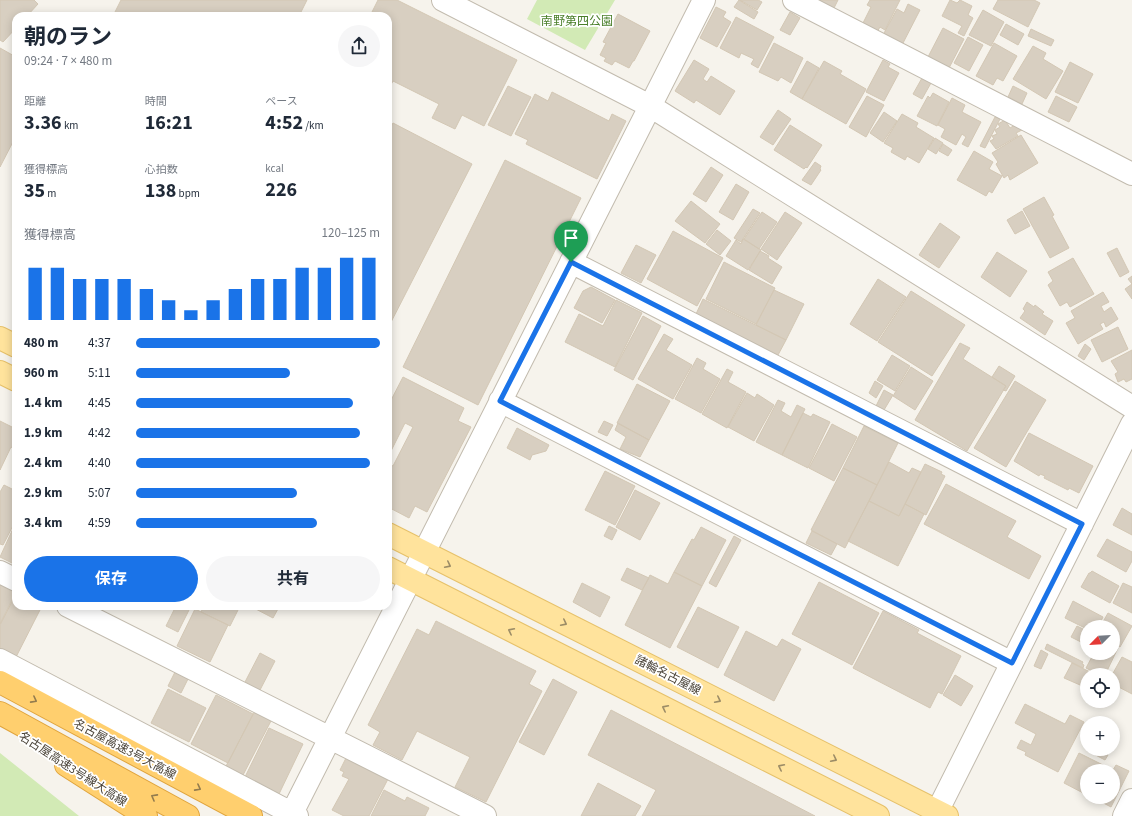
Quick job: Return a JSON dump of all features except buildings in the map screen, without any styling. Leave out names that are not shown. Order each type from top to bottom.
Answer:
[{"type":"highway","name":"名古屋高速3号大高線","points":[[0,682],[251,816]]},
{"type":"highway","points":[[0,713],[188,816]]},
{"type":"highway","name":"名古屋高速3号線大高線","points":[[0,722],[146,816]]},
{"type":"main road","points":[[0,338],[12,344]]},
{"type":"main road","points":[[0,372],[12,378]]},
{"type":"main road","name":"諸輪名古屋線","points":[[392,536],[940,814]]},
{"type":"main road","points":[[392,570],[878,816]]},
{"type":"street","points":[[443,0],[650,106],[1132,407]]},
{"type":"street","points":[[0,660],[294,814],[330,737],[423,552],[704,0]]},
{"type":"street","points":[[794,0],[1132,174]]},
{"type":"street","points":[[571,262],[1082,524]]},
{"type":"street","points":[[500,401],[1012,663]]},
{"type":"street","points":[[940,814],[1012,663],[1132,424]]},
{"type":"street","points":[[0,572],[12,578]]},
{"type":"street","points":[[76,610],[485,816]]},
{"type":"street","points":[[1124,816],[1132,800]]},
{"type":"green space","name":"南野第四公園","points":[[537,0],[615,0],[585,50],[527,19]]},
{"type":"green space","points":[[0,753],[79,816],[0,816]]},
{"type":"route","points":[[571,262],[1082,524],[1012,663],[500,401],[571,262]]}]
